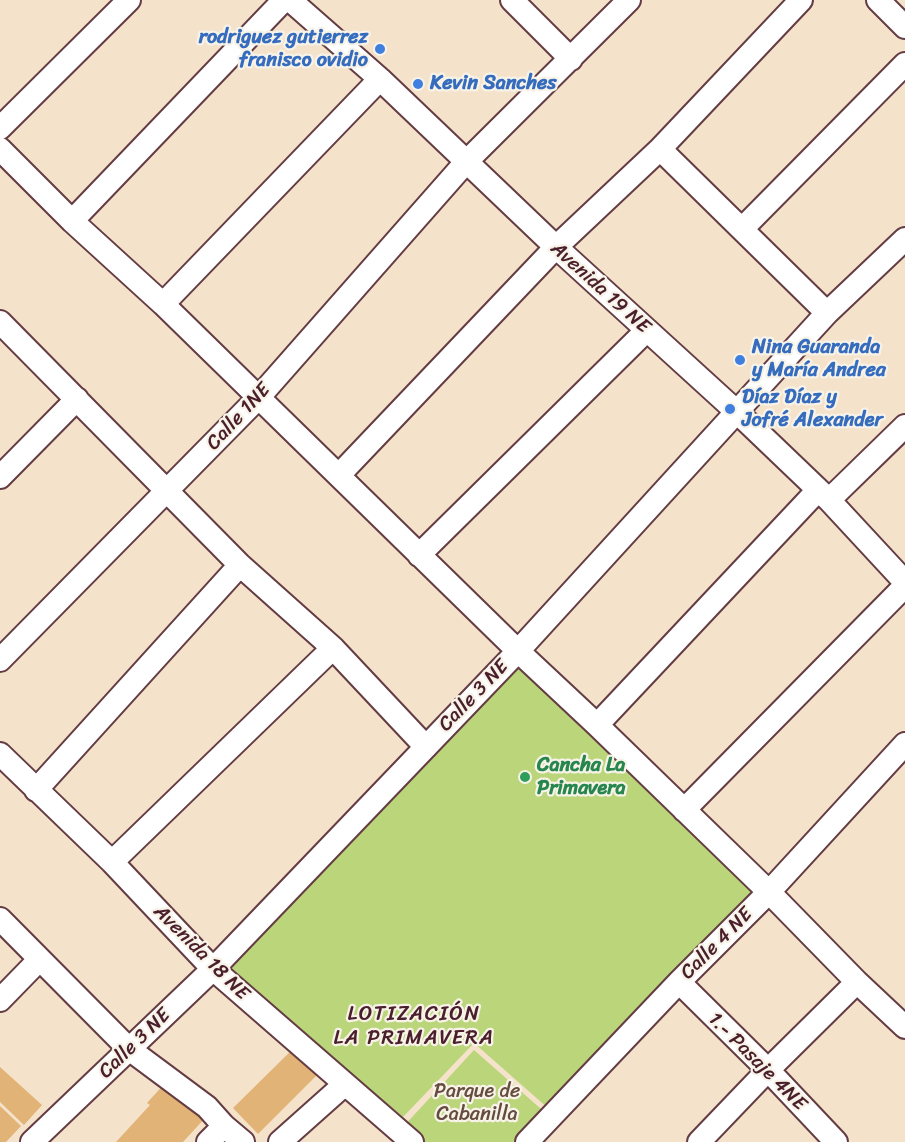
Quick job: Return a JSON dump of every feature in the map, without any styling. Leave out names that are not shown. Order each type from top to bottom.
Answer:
[{"type":"street","points":[[0,128],[129,0]]},
{"type":"street","points":[[72,221],[284,0]]},
{"type":"street","name":"Avenida 19 NE","points":[[290,0],[380,79],[556,247],[737,412],[823,495],[905,584]]},
{"type":"street","points":[[512,0],[571,59]]},
{"type":"street","name":"Calle 1NE","points":[[0,660],[259,397],[466,162],[629,0]]},
{"type":"street","points":[[339,475],[556,247],[660,149],[801,0]]},
{"type":"street","points":[[878,0],[905,27]]},
{"type":"street","points":[[742,230],[905,64]]},
{"type":"street","points":[[163,304],[380,79]]},
{"type":"street","points":[[0,149],[72,221],[163,304],[259,397],[419,555],[769,892],[856,982],[905,1027]]},
{"type":"street","points":[[660,149],[827,313]]},
{"type":"street","name":"Calle 3 NE","points":[[32,1142],[213,969],[518,651],[827,313],[905,239]]},
{"type":"street","points":[[0,322],[240,565],[333,648],[426,747]]},
{"type":"street","points":[[419,555],[647,330]]},
{"type":"street","points":[[0,477],[77,399]]},
{"type":"street","points":[[597,725],[823,495],[905,426]]},
{"type":"street","points":[[36,790],[240,565]]},
{"type":"street","points":[[684,810],[905,584]]},
{"type":"street","points":[[112,862],[333,648]]},
{"type":"street","name":"Calle 4 NE","points":[[527,1142],[679,982],[769,892],[905,744]]},
{"type":"street","name":"Avenida 18 NE","points":[[0,754],[112,862],[213,969],[412,1142]]},
{"type":"street","points":[[0,919],[129,1049],[207,1107],[243,1142]]},
{"type":"street","points":[[0,1000],[39,960]]},
{"type":"street","name":"1.- Pasaje 4NE","points":[[679,982],[836,1142]]},
{"type":"street","points":[[699,1142],[856,982]]},
{"type":"street","points":[[280,1142],[345,1084]]},
{"type":"street","points":[[208,1142],[224,1126]]},
{"type":"green space","name":"Cancha La Primavera","points":[[518,658],[772,895],[549,1109],[474,1043],[403,1117],[224,967]]},
{"type":"green space","name":"Parque de Cabanilla","points":[[474,1050],[549,1116],[522,1142],[419,1142],[402,1128]]},
{"type":"building","points":[[297,1045],[322,1070],[258,1134],[233,1108]]},
{"type":"building","points":[[0,1067],[42,1105],[24,1125],[0,1102]]},
{"type":"building","points":[[166,1082],[206,1117],[183,1142],[116,1142],[150,1105],[147,1103]]},
{"type":"building","points":[[0,1106],[21,1126],[6,1142],[0,1142]]},
{"type":"place","name":"rodriguez gutierrez franisco ovidio","points":[[380,49]]},
{"type":"place","name":"Kevin Sanches","points":[[418,84]]},
{"type":"place","name":"Nina Guaranda y María Andrea","points":[[740,360]]},
{"type":"place","name":"Díaz Díaz y Jofré Alexander","points":[[730,409]]},
{"type":"place","name":"Cancha La Primavera","points":[[525,777]]},
{"type":"district","name":"LOTIZACIÓN LA PRIMAVERA","points":[[414,1027]]}]
